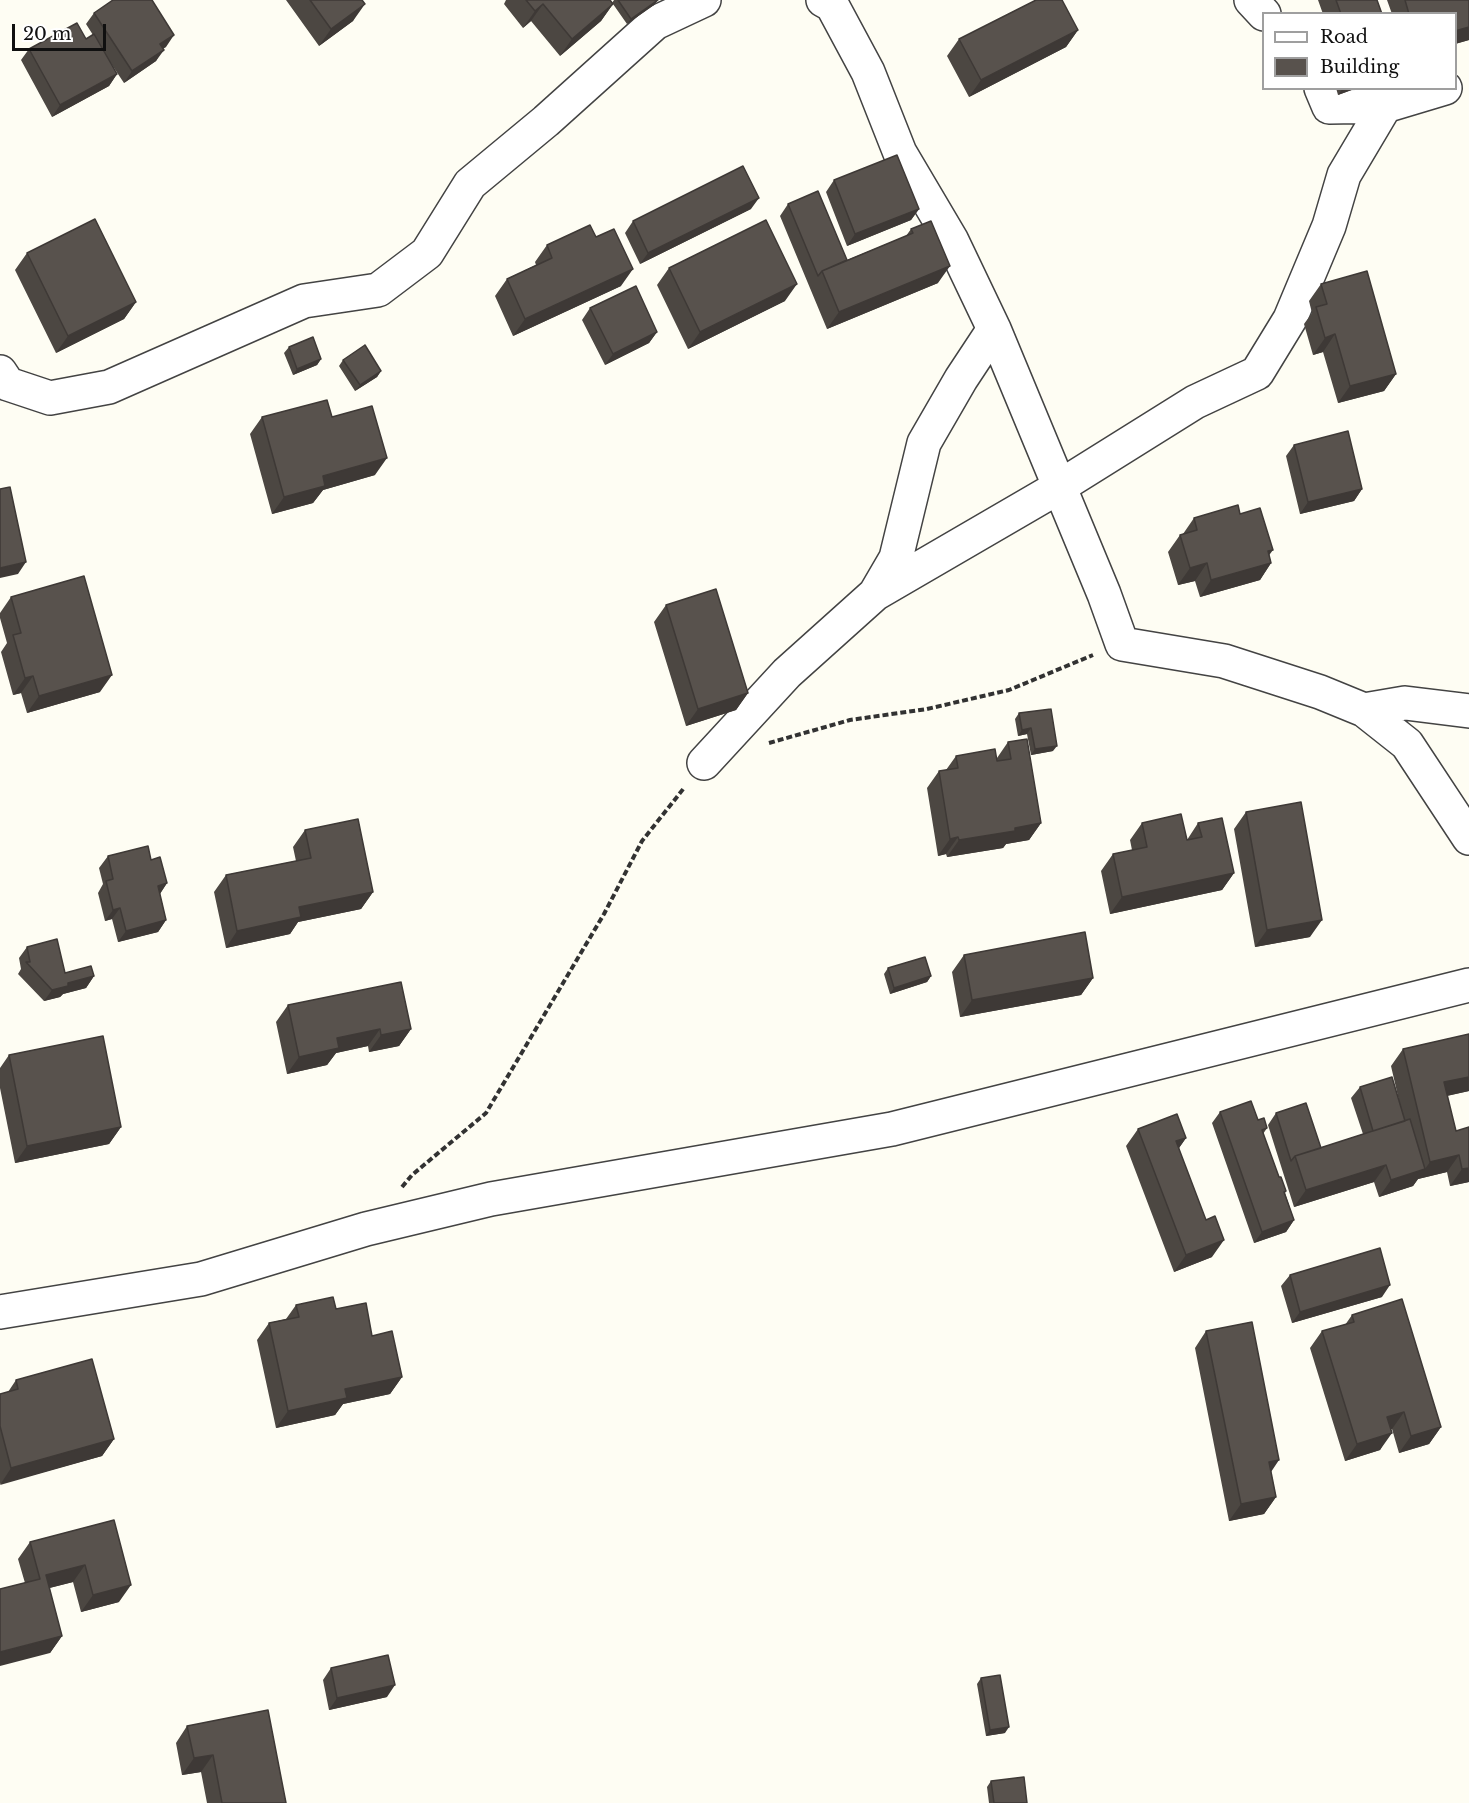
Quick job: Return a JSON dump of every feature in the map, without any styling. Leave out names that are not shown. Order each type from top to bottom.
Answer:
[{"type":"street","points":[[0,372],[8,384],[50,398],[109,387],[304,301],[378,290],[428,253],[470,184],[546,121],[655,23],[704,0]]},
{"type":"street","points":[[1251,0],[1262,13]]},
{"type":"street","points":[[830,2],[868,72],[900,153],[952,242],[994,328],[1104,594],[1122,644],[1224,661],[1320,692],[1364,710],[1407,744],[1469,838]]},
{"type":"street","points":[[1322,90],[1329,107],[1385,106],[1439,90]]},
{"type":"street","points":[[704,763],[787,673],[875,594],[1059,487],[1195,402],[1257,373],[1290,319],[1329,226],[1344,175],[1385,106]]},
{"type":"street","points":[[875,594],[896,558],[924,443],[994,328]]},
{"type":"street","points":[[1364,710],[1405,703],[1469,711]]},
{"type":"street","points":[[0,1312],[201,1279],[366,1229],[491,1199],[892,1129],[1469,985]]},
{"type":"path","points":[[759,746],[850,720],[927,709],[1009,690],[1122,644]]},
{"type":"path","points":[[366,1229],[412,1175],[486,1113],[604,914],[642,841],[704,763]]},
{"type":"building","points":[[113,0],[152,0],[174,35],[160,44],[164,50],[132,71],[94,13]]},
{"type":"building","points":[[310,0],[362,0],[365,4],[331,29]]},
{"type":"building","points":[[526,0],[610,0],[613,4],[572,39],[543,4],[535,11]]},
{"type":"building","points":[[618,0],[658,0],[631,19]]},
{"type":"building","points":[[1036,0],[1062,0],[1078,30],[981,80],[959,39]]},
{"type":"building","points":[[1336,0],[1377,0],[1381,12],[1340,12]]},
{"type":"building","points":[[1405,0],[1469,0],[1469,27],[1457,30],[1457,12],[1408,12]]},
{"type":"building","points":[[77,23],[86,39],[94,34],[117,74],[60,105],[29,49]]},
{"type":"building","points":[[897,155],[919,209],[855,234],[834,180]]},
{"type":"building","points":[[743,166],[759,198],[648,253],[633,221]]},
{"type":"building","points":[[818,191],[847,260],[822,271],[818,276],[788,204]]},
{"type":"building","points":[[95,219],[136,302],[68,336],[27,253]]},
{"type":"building","points":[[766,220],[797,284],[700,332],[669,268]]},
{"type":"building","points":[[931,221],[950,266],[839,312],[822,271],[913,233],[911,229]]},
{"type":"building","points":[[590,225],[596,237],[614,229],[633,269],[525,319],[507,279],[552,258],[547,245]]},
{"type":"building","points":[[1367,271],[1396,374],[1350,386],[1335,334],[1325,338],[1316,307],[1327,304],[1321,284]]},
{"type":"building","points":[[636,286],[657,332],[613,354],[590,308]]},
{"type":"building","points":[[313,337],[321,359],[297,369],[289,347]]},
{"type":"building","points":[[365,345],[381,371],[360,385],[343,360]]},
{"type":"building","points":[[327,400],[332,417],[372,406],[387,458],[323,476],[325,486],[284,497],[262,417]]},
{"type":"building","points":[[1348,431],[1362,489],[1308,502],[1294,445]]},
{"type":"building","points":[[10,487],[26,562],[0,568],[0,489]]},
{"type":"building","points":[[1238,505],[1240,514],[1260,508],[1273,550],[1268,551],[1271,563],[1211,580],[1207,563],[1190,568],[1180,535],[1197,530],[1194,518]]},
{"type":"building","points":[[84,576],[112,675],[39,696],[33,676],[25,678],[13,635],[21,633],[11,597]]},
{"type":"building","points":[[716,589],[748,693],[698,709],[666,605]]},
{"type":"building","points":[[1051,709],[1057,746],[1035,749],[1031,728],[1022,730],[1019,713]]},
{"type":"building","points":[[1027,739],[1041,823],[1015,828],[1015,831],[959,840],[958,837],[950,839],[939,771],[958,768],[956,756],[995,749],[997,761],[1011,759],[1008,742]]},
{"type":"building","points":[[1301,802],[1322,920],[1267,930],[1246,812]]},
{"type":"building","points":[[1181,814],[1187,840],[1202,837],[1198,823],[1222,818],[1234,873],[1122,897],[1113,854],[1147,847],[1142,823]]},
{"type":"building","points":[[358,819],[373,892],[299,907],[301,917],[237,931],[226,875],[311,858],[305,830]]},
{"type":"building","points":[[148,846],[151,860],[160,857],[167,883],[158,886],[166,920],[126,931],[120,908],[113,910],[106,881],[113,879],[108,856]]},
{"type":"building","points":[[1085,932],[1093,978],[972,1000],[964,955]]},
{"type":"building","points":[[57,939],[65,973],[91,966],[94,976],[52,990],[26,962],[30,962],[27,947]]},
{"type":"building","points":[[925,957],[931,976],[894,988],[888,968]]},
{"type":"building","points":[[401,982],[411,1029],[381,1035],[380,1029],[337,1038],[339,1048],[299,1057],[288,1005]]},
{"type":"building","points":[[1469,1034],[1469,1077],[1444,1082],[1456,1131],[1469,1127],[1469,1168],[1462,1169],[1459,1155],[1430,1162],[1403,1049]]},
{"type":"building","points":[[103,1036],[121,1127],[27,1146],[9,1055]]},
{"type":"building","points":[[1392,1077],[1405,1121],[1373,1131],[1360,1087]]},
{"type":"building","points":[[1251,1101],[1258,1120],[1264,1118],[1267,1128],[1262,1130],[1286,1191],[1284,1192],[1294,1220],[1262,1232],[1220,1112]]},
{"type":"building","points":[[1306,1103],[1321,1148],[1295,1156],[1291,1161],[1276,1113]]},
{"type":"building","points":[[1177,1114],[1186,1138],[1176,1141],[1206,1220],[1215,1216],[1224,1240],[1186,1255],[1138,1129]]},
{"type":"building","points":[[1410,1119],[1425,1169],[1391,1180],[1386,1165],[1306,1190],[1295,1156]]},
{"type":"building","points":[[1380,1248],[1390,1285],[1300,1312],[1290,1275]]},
{"type":"building","points":[[333,1297],[336,1309],[366,1303],[372,1336],[392,1331],[402,1377],[345,1389],[347,1398],[288,1411],[269,1323],[299,1317],[296,1305]]},
{"type":"building","points":[[1402,1299],[1441,1427],[1411,1436],[1404,1412],[1387,1417],[1392,1433],[1357,1444],[1322,1331],[1354,1322],[1352,1315]]},
{"type":"building","points":[[1252,1322],[1279,1460],[1269,1462],[1276,1497],[1241,1504],[1206,1331]]},
{"type":"building","points":[[92,1359],[114,1439],[11,1468],[0,1426],[0,1394],[18,1389],[16,1380]]},
{"type":"building","points":[[114,1520],[131,1585],[93,1595],[85,1565],[46,1575],[62,1636],[0,1652],[0,1589],[40,1579],[30,1542]]},
{"type":"building","points":[[388,1655],[395,1685],[337,1698],[331,1668]]},
{"type":"building","points":[[1000,1675],[1009,1727],[990,1730],[981,1678]]},
{"type":"building","points":[[268,1710],[286,1803],[222,1803],[213,1755],[194,1758],[187,1726]]},
{"type":"building","points":[[1024,1777],[1027,1803],[994,1803],[991,1781]]}]
